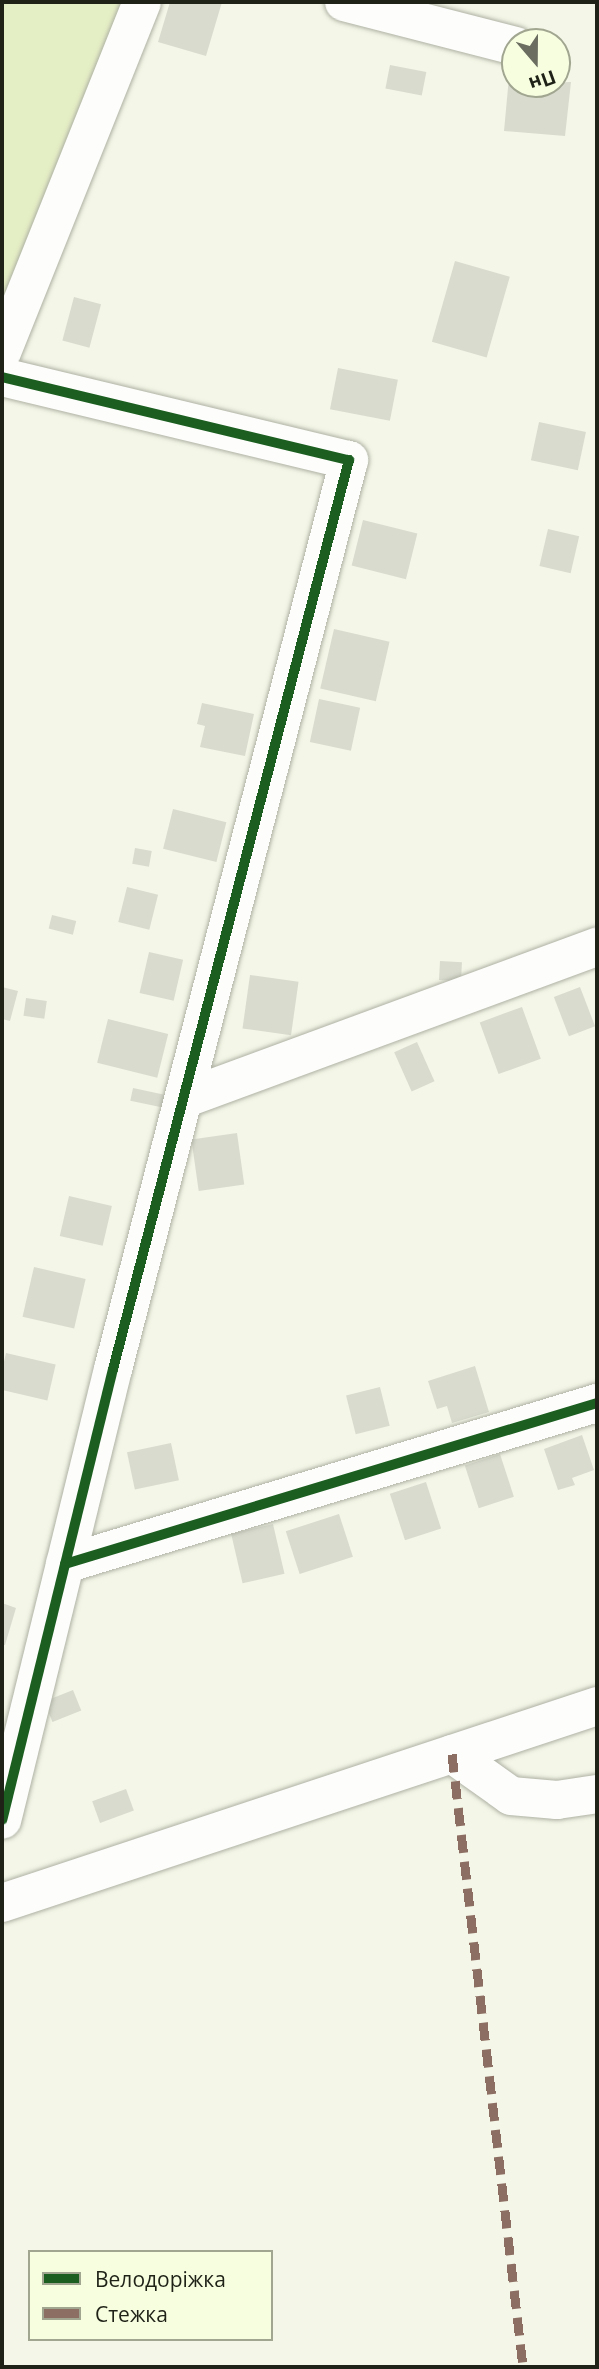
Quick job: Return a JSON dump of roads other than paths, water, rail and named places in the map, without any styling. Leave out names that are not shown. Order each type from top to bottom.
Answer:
[{"type":"street","points":[[2,352],[142,2]]},
{"type":"street","points":[[344,2],[501,42]]},
{"type":"street","points":[[2,377],[349,460],[186,1098],[113,1369],[2,1820]]},
{"type":"street","points":[[186,1098],[597,947]]},
{"type":"street","points":[[65,1564],[597,1403]]},
{"type":"street","points":[[2,1903],[597,1706]]},
{"type":"street","points":[[452,1754],[511,1796],[557,1800],[597,1794]]}]
